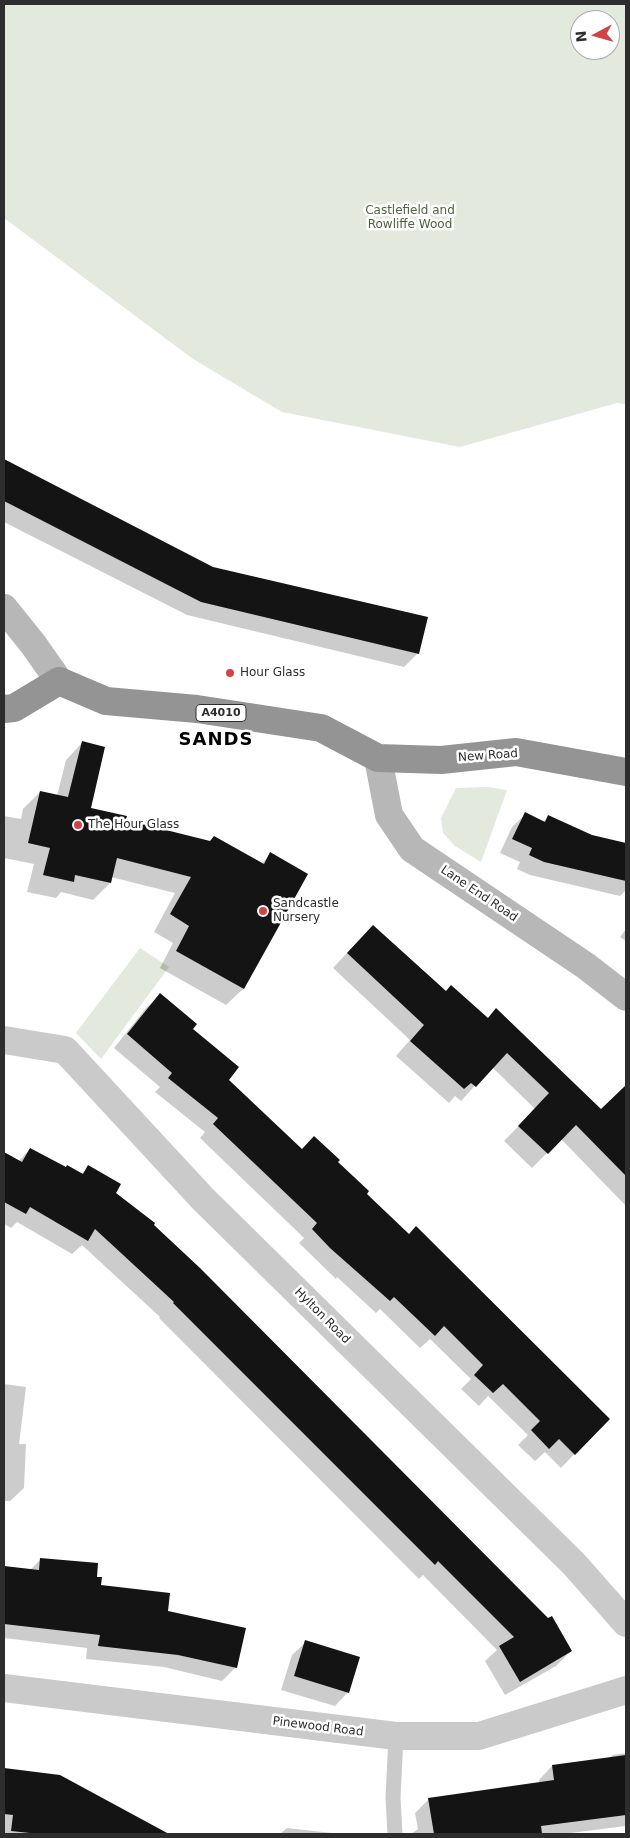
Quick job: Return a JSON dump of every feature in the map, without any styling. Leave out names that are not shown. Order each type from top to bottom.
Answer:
[{"type":"highway","points":[[4,709],[14,708],[59,681]]},
{"type":"highway","name":"A4010","points":[[59,681],[106,701],[197,709],[320,728],[378,758]]},
{"type":"highway","name":"New Road","points":[[378,758],[440,760],[516,752],[626,772]]},
{"type":"street","points":[[4,608],[59,681]]},
{"type":"street","name":"Lane End Road","points":[[378,758],[389,815],[412,849],[586,966],[626,997]]},
{"type":"street","name":"Hylton Road","points":[[4,1040],[65,1050],[203,1199],[574,1564],[626,1623]]},
{"type":"street","name":"Pinewood Road","points":[[4,1688],[396,1736],[479,1736],[626,1690]]},
{"type":"lane","points":[[395,1834],[393,1798],[396,1736]]},
{"type":"green space","name":"Castlefield and Rowliffe Wood","points":[[4,4],[626,4],[626,404],[617,403],[460,447],[282,412],[193,359],[4,218]]},
{"type":"green space","points":[[487,787],[507,790],[481,862],[455,846],[443,833],[441,818],[456,788]]},
{"type":"green space","points":[[140,948],[169,967],[101,1059],[76,1033]]},
{"type":"building","points":[[4,459],[213,567],[428,617],[419,654],[201,602],[4,501]]},
{"type":"building","points":[[82,741],[105,747],[91,808],[127,816],[126,820],[210,841],[214,836],[264,864],[270,852],[308,874],[244,989],[176,951],[189,926],[170,914],[191,877],[117,858],[111,883],[75,875],[74,882],[43,875],[50,848],[28,843],[40,791],[68,797]]},
{"type":"building","points":[[525,812],[545,822],[548,815],[592,835],[626,843],[626,881],[544,862],[529,855],[532,848],[512,839]]},
{"type":"building","points":[[373,925],[446,991],[451,985],[488,1018],[496,1008],[601,1109],[626,1085],[626,1176],[576,1125],[548,1154],[518,1126],[549,1093],[507,1053],[476,1087],[471,1083],[464,1089],[410,1041],[424,1025],[347,953]]},
{"type":"building","points":[[160,993],[197,1024],[193,1029],[239,1067],[229,1080],[302,1149],[314,1136],[369,1191],[367,1194],[409,1234],[416,1226],[610,1419],[575,1455],[559,1439],[549,1449],[531,1430],[540,1421],[503,1384],[493,1393],[474,1375],[483,1365],[444,1326],[435,1336],[394,1297],[390,1301],[330,1248],[312,1229],[317,1223],[213,1124],[218,1118],[168,1078],[172,1073],[127,1034]]},
{"type":"building","points":[[30,1148],[83,1174],[88,1165],[121,1184],[116,1193],[155,1223],[154,1225],[200,1268],[548,1618],[552,1616],[572,1651],[520,1682],[499,1646],[514,1637],[438,1561],[435,1565],[174,1302],[95,1229],[88,1241],[30,1207],[26,1214],[4,1202],[4,1152],[22,1162]]},
{"type":"building","points":[[40,1558],[98,1563],[97,1577],[102,1577],[101,1585],[170,1593],[168,1611],[246,1628],[237,1668],[178,1655],[98,1646],[100,1635],[4,1624],[4,1566],[39,1570]]},
{"type":"building","points":[[305,1640],[360,1657],[349,1693],[294,1676]]},
{"type":"building","points":[[626,1755],[626,1815],[541,1826],[542,1834],[434,1834],[428,1798],[554,1780],[552,1765]]},
{"type":"building","points":[[4,1768],[60,1775],[169,1834],[39,1834],[11,1831],[13,1815],[4,1814]]},
{"type":"place","name":"Hour Glass","points":[[230,673]]},
{"type":"place","name":"The Hour Glass","points":[[78,825]]},
{"type":"place","name":"Sandcastle Nursery","points":[[263,911]]},
{"type":"district","name":"SANDS","points":[[216,740]]}]
